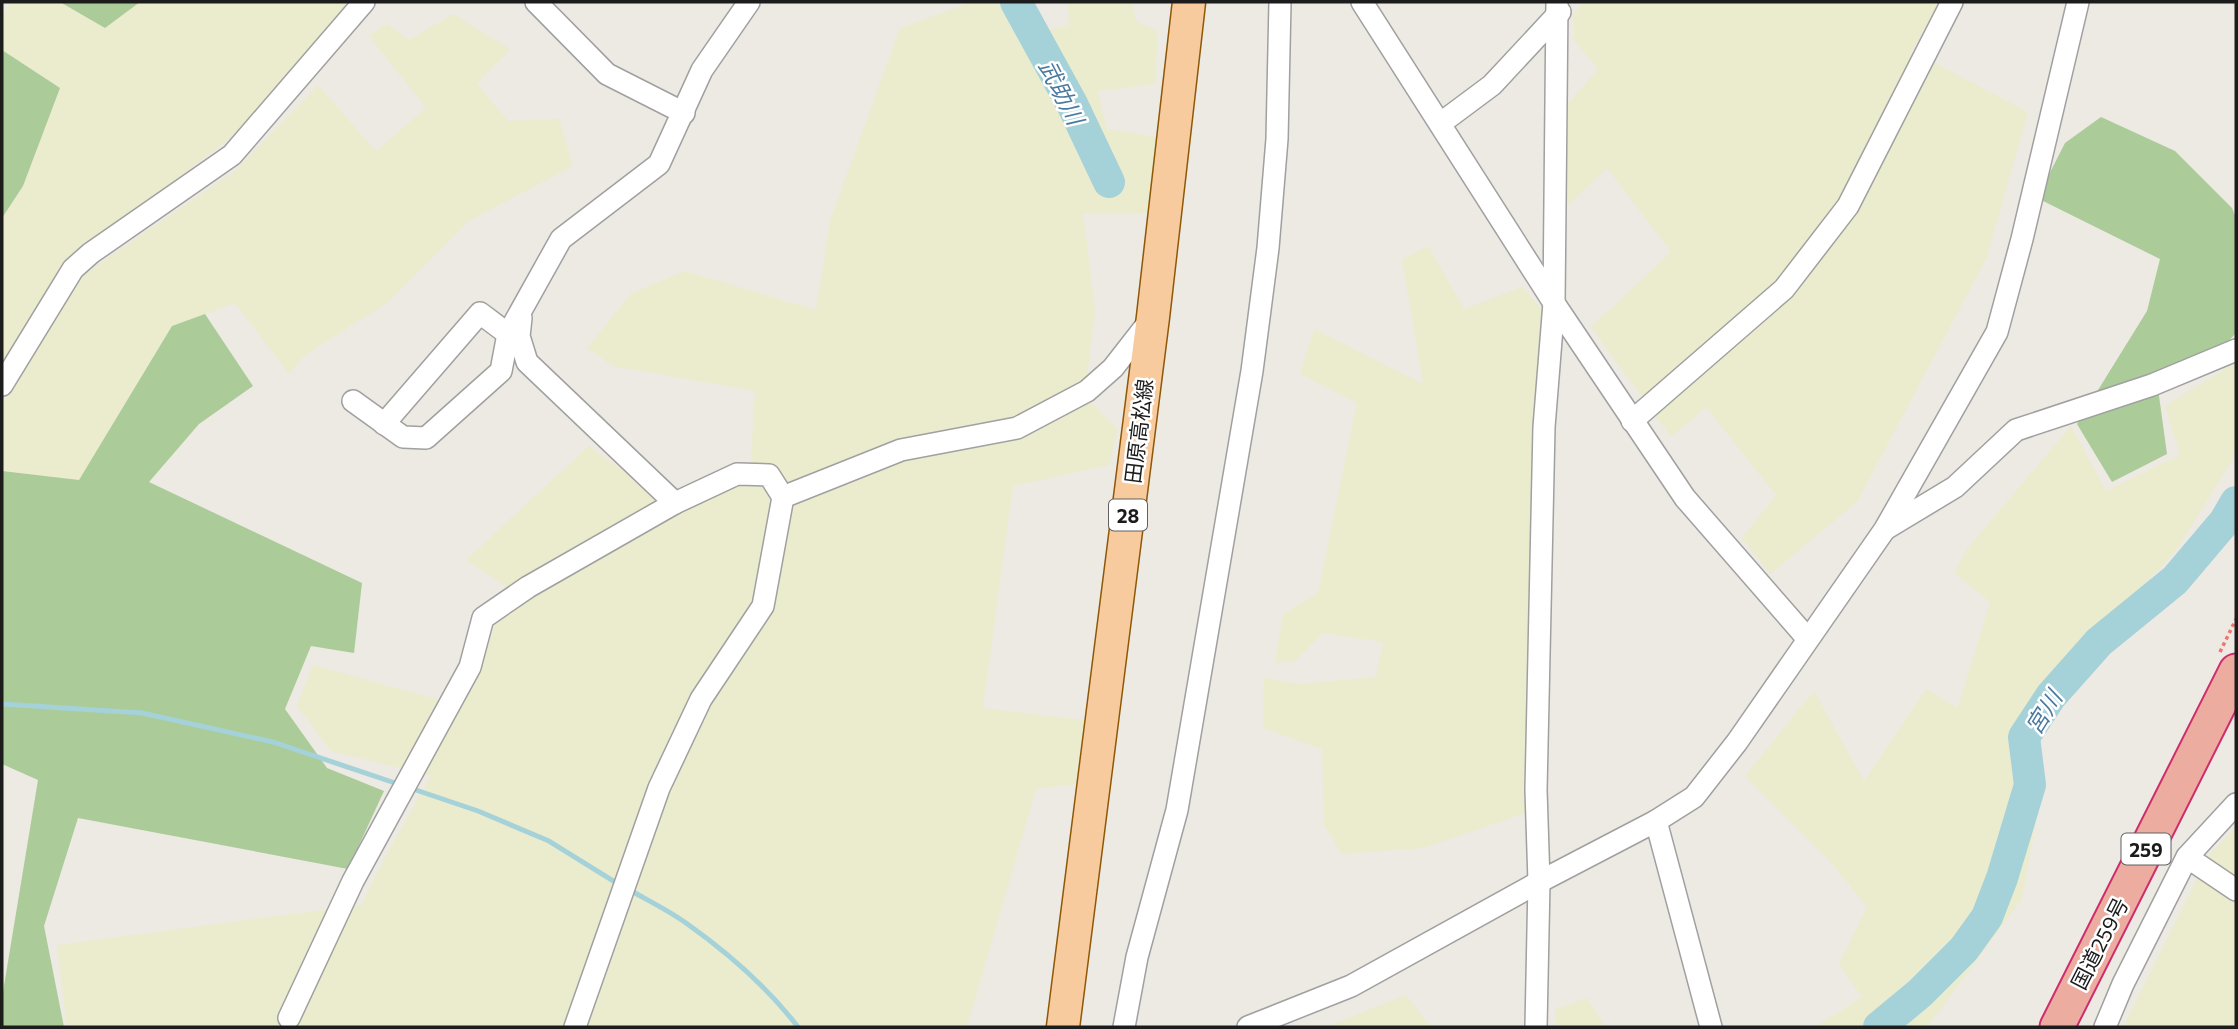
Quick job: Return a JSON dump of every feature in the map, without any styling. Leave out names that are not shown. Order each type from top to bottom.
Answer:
[{"type":"highway","name":"国道259号","points":[[2057,1027],[2236,670]]},
{"type":"main road","name":"田原高松線","points":[[1063,1027],[1153,317],[1189,2]]},
{"type":"street","points":[[2,384],[73,269],[91,253],[232,155],[364,2]]},
{"type":"street","points":[[536,2],[607,74],[684,113]]},
{"type":"street","points":[[353,401],[403,438],[426,439],[501,371],[508,334],[561,239],[659,163],[702,70],[749,2]]},
{"type":"street","points":[[1124,1027],[1137,957],[1177,810],[1252,371],[1268,248],[1277,139],[1280,2]]},
{"type":"street","points":[[1362,2],[1554,303],[1685,498],[1807,638]]},
{"type":"street","points":[[1632,421],[1784,289],[1848,206],[1952,2]]},
{"type":"street","points":[[1248,1027],[1351,986],[1656,821],[1694,797],[1737,741],[1885,529],[1997,332],[2022,239],[2078,2]]},
{"type":"street","points":[[1441,123],[1492,85],[1560,6]]},
{"type":"street","points":[[1536,1027],[1539,882],[1536,790],[1544,427],[1554,303],[1560,6]]},
{"type":"street","points":[[523,307],[519,336],[527,362],[675,503]]},
{"type":"street","points":[[384,424],[480,313],[508,334]]},
{"type":"street","points":[[783,497],[901,450],[1017,428],[1087,391],[1113,368],[1153,317]]},
{"type":"street","points":[[1885,529],[1955,487],[2016,430],[2152,386],[2236,350]]},
{"type":"street","points":[[289,1018],[353,880],[470,667],[483,618],[528,587],[675,503],[737,474],[769,474],[783,497],[763,606],[701,699],[660,788],[575,1027]]},
{"type":"street","points":[[2105,1027],[2123,985],[2188,856],[2236,804]]},
{"type":"street","points":[[1656,821],[1711,1027]]},
{"type":"street","points":[[2188,856],[2236,890]]},
{"type":"green space","points":[[11,2],[60,2],[105,28],[140,2],[351,2],[233,136],[69,260],[2,368],[2,218],[23,186],[60,88],[2,50],[2,17]]},
{"type":"green space","points":[[60,2],[140,2],[105,28]]},
{"type":"green space","points":[[972,2],[1007,2],[1024,36],[1069,25],[1068,2],[1132,2],[1136,21],[1157,31],[1156,84],[1097,91],[1107,129],[1157,137],[1148,213],[1083,214],[1095,309],[1085,397],[1118,429],[1109,465],[1013,486],[983,708],[1084,720],[1077,784],[1036,789],[967,1027],[67,1027],[57,945],[361,905],[431,776],[331,751],[297,706],[313,665],[461,706],[482,663],[496,621],[526,600],[466,560],[589,446],[680,512],[750,475],[755,391],[613,366],[587,348],[632,293],[685,271],[816,310],[830,221],[900,28]]},
{"type":"green space","points":[[1584,2],[1939,2],[1912,51],[2028,112],[1987,257],[1857,502],[1770,574],[1742,538],[1776,495],[1706,407],[1671,437],[1591,327],[1671,252],[1607,168],[1565,209],[1568,104],[1598,69],[1574,40],[1573,15]]},
{"type":"green space","points":[[453,14],[510,49],[477,84],[508,121],[559,119],[573,166],[467,222],[388,302],[304,356],[289,374],[235,303],[172,326],[79,481],[2,471],[2,404],[84,274],[235,171],[318,85],[376,151],[426,108],[369,36],[387,24],[409,40]]},
{"type":"green space","points":[[2,50],[60,88],[23,186],[2,218]]},
{"type":"green space","points":[[2101,117],[2175,151],[2232,208],[2236,218],[2236,333],[2224,346],[2156,374],[2167,454],[2112,482],[2077,424],[2147,311],[2160,259],[2037,198],[2065,143]]},
{"type":"green space","points":[[1428,246],[1464,309],[1522,287],[1542,309],[1528,812],[1423,848],[1342,854],[1324,825],[1322,749],[1263,728],[1264,678],[1299,684],[1376,677],[1383,642],[1323,633],[1295,661],[1275,663],[1283,614],[1318,593],[1357,403],[1300,374],[1314,329],[1423,384],[1402,259]]},
{"type":"green space","points":[[205,314],[253,386],[199,424],[149,482],[362,583],[354,653],[311,646],[285,709],[327,768],[384,791],[348,869],[78,818],[44,926],[64,1027],[2,1027],[2,998],[38,780],[2,764],[2,471],[79,480],[172,326]]},
{"type":"green space","points":[[2236,362],[2236,454],[2176,551],[2027,706],[2044,778],[2022,899],[1929,1025],[1815,1027],[1862,997],[1839,964],[1867,907],[1829,860],[1745,776],[1814,691],[1864,781],[1926,689],[1958,708],[1990,602],[1954,573],[1967,549],[2071,426],[2106,491],[2180,455],[2165,406]]},
{"type":"green space","points":[[2236,827],[2236,1027],[2123,1027],[2209,855]]},
{"type":"green space","points":[[1406,995],[1431,1027],[1326,1027]]},
{"type":"green space","points":[[1587,998],[1605,1027],[1556,1027],[1555,1010]]},
{"type":"waterway","name":"武助川","points":[[1016,2],[1073,106],[1109,182]]},
{"type":"waterway","name":"宮川","points":[[1879,1027],[1920,993],[1964,949],[1987,917],[2002,878],[2030,785],[2024,737],[2051,696],[2099,642],[2175,580],[2225,521],[2236,502]]},
{"type":"waterway","points":[[2,704],[142,713],[273,742],[401,785]]},
{"type":"waterway","points":[[410,788],[478,811],[549,841],[620,885]]},
{"type":"waterway","points":[[628,889],[679,918],[717,946],[746,971],[798,1027]]}]
